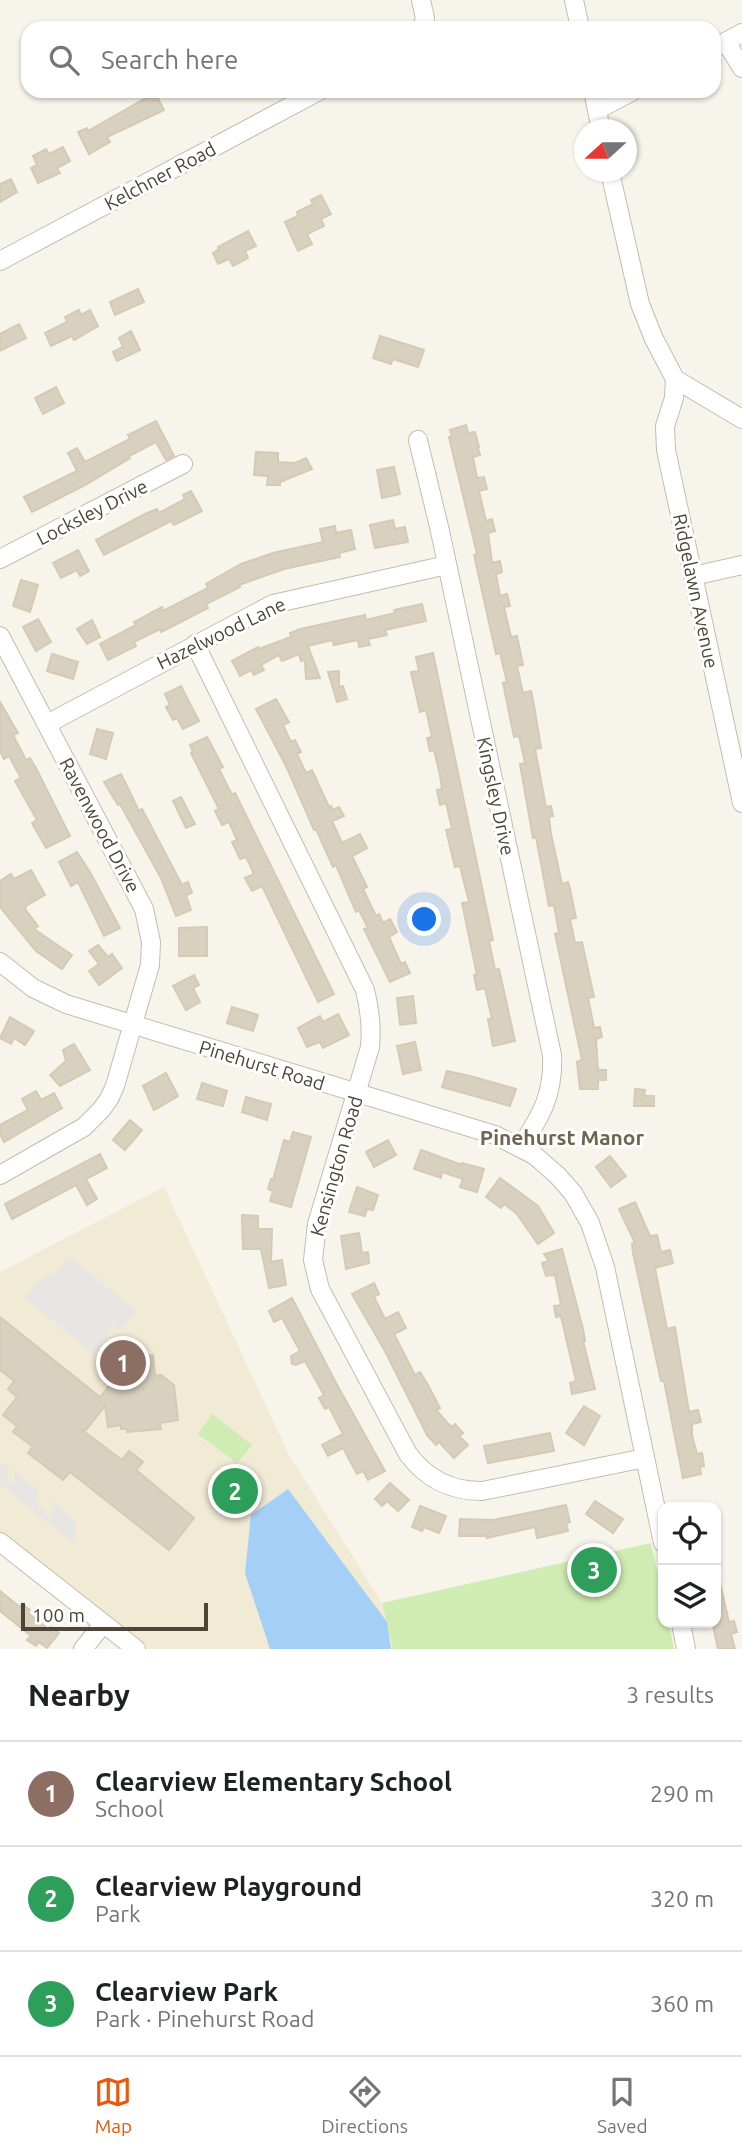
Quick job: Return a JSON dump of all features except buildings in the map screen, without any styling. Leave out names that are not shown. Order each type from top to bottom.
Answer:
[{"type":"street","points":[[421,0],[424,21]]},
{"type":"street","points":[[575,0],[579,21]]},
{"type":"street","points":[[721,44],[742,33]]},
{"type":"street","points":[[721,46],[742,68]]},
{"type":"street","name":"Kelchner Road","points":[[0,261],[306,98]]},
{"type":"street","points":[[594,98],[599,119]]},
{"type":"street","points":[[597,110],[620,98]]},
{"type":"street","points":[[613,182],[640,304],[654,339],[675,379],[742,419]]},
{"type":"street","name":"Ridgelawn Avenue","points":[[675,379],[676,388],[667,414],[664,438],[742,801]]},
{"type":"street","name":"Kingsley Drive","points":[[418,440],[552,1055],[551,1087],[546,1103],[521,1147]]},
{"type":"street","name":"Locksley Drive","points":[[0,559],[183,464]]},
{"type":"street","name":"Hazelwood Lane","points":[[47,724],[251,614],[285,600],[447,565]]},
{"type":"street","points":[[693,576],[742,565]]},
{"type":"street","name":"Ravenwood Drive","points":[[0,636],[137,896],[149,925],[151,942],[150,965],[115,1086],[102,1110],[73,1135],[0,1175]]},
{"type":"street","name":"Kensington Road","points":[[195,644],[365,990],[372,1026],[370,1047],[317,1224],[313,1260],[315,1276],[408,1454],[435,1480],[455,1489],[482,1491],[645,1458]]},
{"type":"street","name":"Pinehurst Road","points":[[0,962],[45,995],[132,1026],[495,1135],[521,1147],[552,1170],[573,1193],[597,1239],[658,1519]]},
{"type":"street","points":[[0,1542],[136,1649]]},
{"type":"street","points":[[83,1649],[103,1624]]},
{"type":"street","points":[[682,1628],[686,1649]]},
{"type":"shaded area","points":[[164,1187],[289,1455],[382,1603],[393,1649],[147,1649],[0,1533],[0,1272]]},
{"type":"shaded area","points":[[68,1256],[137,1310],[121,1330],[113,1325],[95,1355],[24,1298],[40,1278],[43,1280],[49,1272],[54,1275]]},
{"type":"shaded area","points":[[0,1460],[9,1468],[7,1480],[14,1484],[15,1471],[38,1490],[36,1504],[51,1516],[54,1502],[76,1520],[76,1545],[0,1485]]},
{"type":"green space","points":[[212,1414],[252,1445],[237,1463],[198,1434]]},
{"type":"green space","points":[[231,1472],[255,1491],[240,1511],[232,1505],[229,1507],[216,1491]]},
{"type":"green space","points":[[651,1543],[658,1574],[658,1628],[670,1628],[674,1649],[393,1649],[382,1603]]},
{"type":"water","points":[[288,1489],[387,1622],[391,1649],[270,1649],[245,1573],[251,1515]]},
{"type":"place","name":"Clearview Elementary School","points":[[123,1363]]},
{"type":"place","name":"Clearview Playground","points":[[235,1491]]},
{"type":"place","name":"Clearview Park","points":[[594,1570]]},
{"type":"district","name":"Pinehurst Manor","points":[[562,1137]]}]
